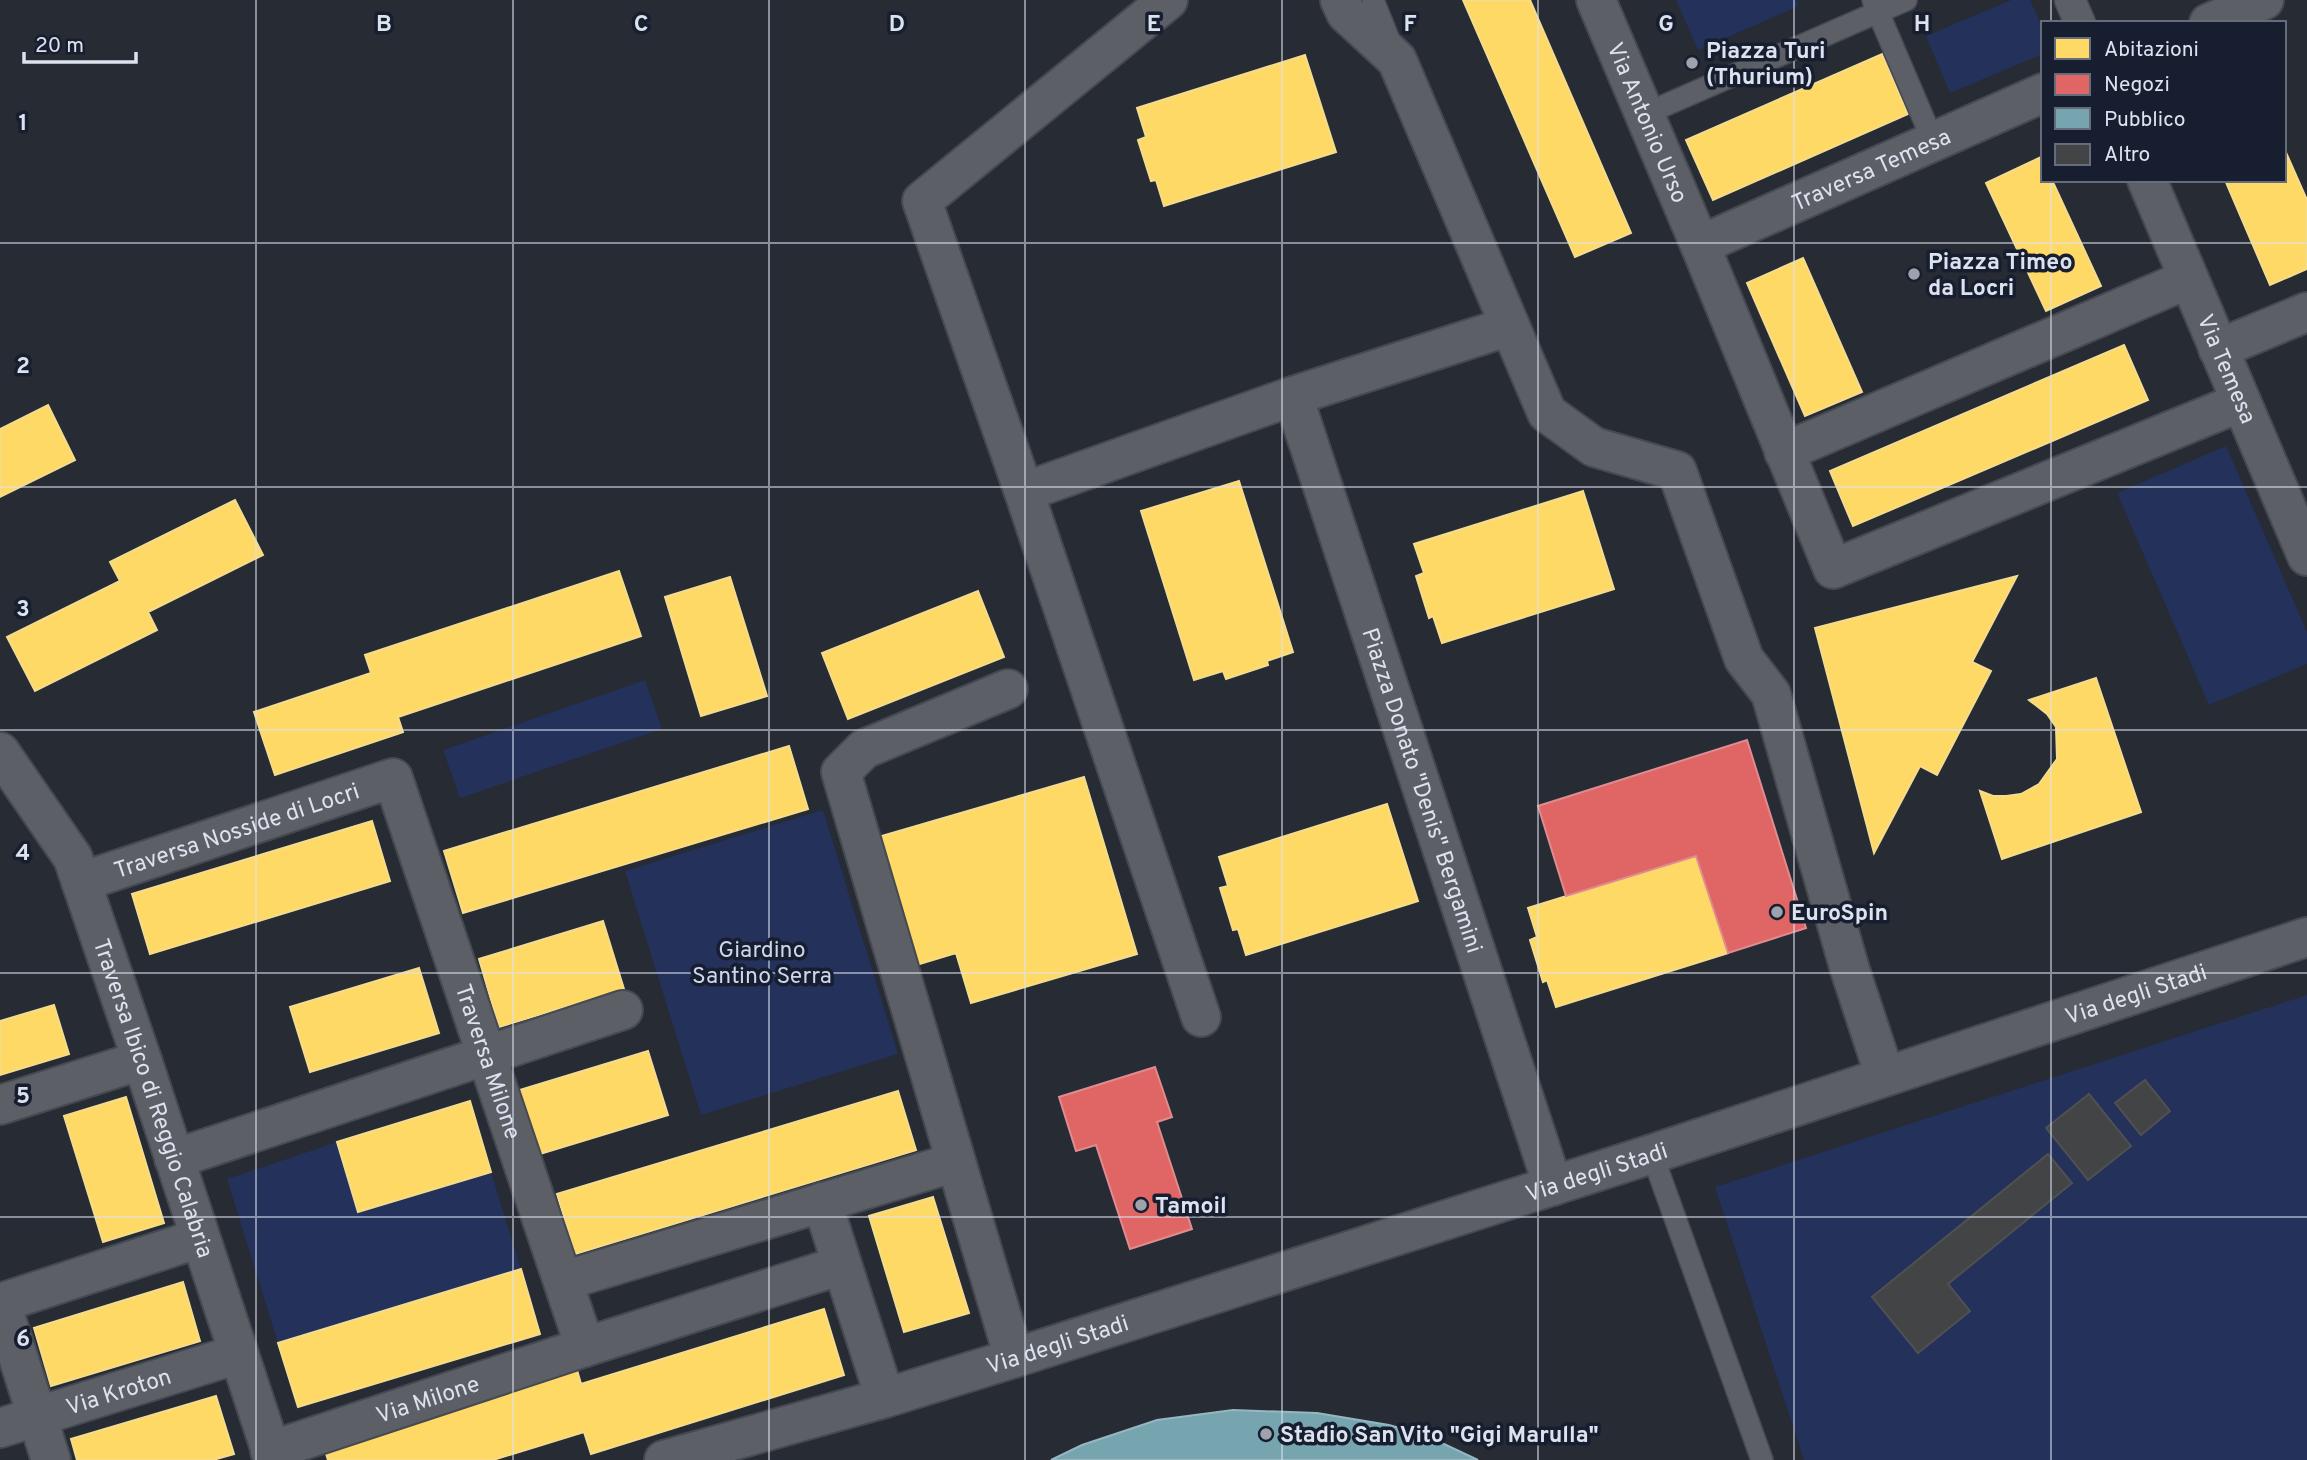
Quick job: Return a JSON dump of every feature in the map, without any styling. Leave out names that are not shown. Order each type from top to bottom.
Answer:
[{"type":"street","points":[[1168,0],[922,201],[1024,492],[1201,1017]]},
{"type":"street","points":[[1340,0],[1346,13],[1397,60],[1547,413],[1594,447],[1677,471],[1744,659],[1772,694],[1850,970],[1885,1076]]},
{"type":"street","name":"Via Antonio Urso","points":[[1596,0],[1833,569],[2241,402]]},
{"type":"street","points":[[2070,0],[2079,21]]},
{"type":"street","points":[[2214,21],[2264,0]]},
{"type":"street","name":"Traversa Temesa","points":[[1700,245],[2041,94]]},
{"type":"street","name":"Via Temesa","points":[[2148,182],[2307,556]]},
{"type":"street","points":[[1784,452],[2188,279]]},
{"type":"street","points":[[2218,349],[2307,312]]},
{"type":"street","points":[[1024,492],[1293,396],[1510,326]]},
{"type":"street","name":"Piazza Donato \"Denis\" Bergamini","points":[[1293,396],[1553,1185]]},
{"type":"street","points":[[1007,689],[864,749],[841,772],[1014,1358]]},
{"type":"street","name":"Traversa Ibico di Reggio Calabria","points":[[0,752],[73,858],[272,1455]]},
{"type":"street","name":"Traversa Nosside di Locri","points":[[81,882],[393,778]]},
{"type":"street","name":"Traversa Milone","points":[[393,778],[585,1346]]},
{"type":"street","name":"Via degli Stadi","points":[[664,1460],[885,1398],[1014,1358],[1652,1154],[2307,937]]},
{"type":"street","points":[[174,1159],[623,1010]]},
{"type":"street","points":[[0,1105],[142,1060]]},
{"type":"street","points":[[563,1281],[956,1162]]},
{"type":"street","points":[[822,1202],[885,1398]]},
{"type":"street","points":[[51,1460],[1,1303],[200,1238]]},
{"type":"street","name":"Via Milone","points":[[272,1455],[585,1346],[842,1265]]},
{"type":"street","name":"Via Kroton","points":[[0,1428],[238,1354]]},
{"type":"street","name":"Via degli Stadi","points":[[754,1460],[885,1398]]},
{"type":"lane","points":[[1373,0],[1397,60]]},
{"type":"lane","points":[[1645,114],[1875,6],[1906,0]]},
{"type":"lane","points":[[1875,6],[1933,141]]},
{"type":"lane","points":[[1652,1154],[1762,1460]]},
{"type":"green space","points":[[1676,0],[1796,0],[1799,6],[1698,50]]},
{"type":"green space","points":[[2011,0],[2030,0],[2041,25],[2041,55],[1950,93],[1926,36]]},
{"type":"green space","points":[[2226,446],[2307,632],[2307,664],[2209,705],[2117,493]]},
{"type":"green space","points":[[645,680],[662,729],[460,798],[443,750]]},
{"type":"green space","name":"Giardino Santino Serra","points":[[823,810],[898,1054],[701,1115],[625,871]]},
{"type":"green space","points":[[2307,995],[2307,1460],[1804,1460],[1715,1187]]},
{"type":"green space","points":[[337,1142],[358,1212],[491,1172],[521,1269],[278,1343],[227,1179]]},
{"type":"building: Abitazioni","points":[[1463,0],[1530,0],[1631,233],[1575,257]]},
{"type":"building: Abitazioni","points":[[1882,54],[1908,114],[1713,200],[1686,140]]},
{"type":"building: Abitazioni","points":[[1305,55],[1336,152],[1164,206],[1156,180],[1151,181],[1138,140],[1146,137],[1137,108]]},
{"type":"building: Abitazioni","points":[[2286,153],[2307,200],[2307,269],[2270,285],[2226,182],[2286,182]]},
{"type":"building: Abitazioni","points":[[2041,157],[2041,182],[2053,182],[2101,286],[2046,311],[1986,183]]},
{"type":"building: Abitazioni","points":[[1803,258],[1862,392],[1805,416],[1747,283]]},
{"type":"building: Abitazioni","points":[[2124,345],[2148,400],[1853,526],[1830,471]]},
{"type":"building: Abitazioni","points":[[48,405],[75,460],[0,497],[0,429]]},
{"type":"building: Abitazioni","points":[[1239,481],[1293,652],[1267,661],[1268,665],[1226,679],[1223,671],[1194,680],[1141,511]]},
{"type":"building: Abitazioni","points":[[1583,491],[1614,589],[1442,643],[1433,616],[1429,618],[1416,576],[1424,573],[1414,544]]},
{"type":"building: Abitazioni","points":[[235,500],[263,555],[148,612],[157,630],[35,691],[7,637],[120,581],[110,562]]},
{"type":"building: Abitazioni","points":[[619,571],[641,636],[398,717],[403,732],[275,775],[254,712],[371,673],[365,655]]},
{"type":"building: Abitazioni","points":[[2017,576],[1972,662],[1991,671],[1937,775],[1920,766],[1874,853],[1815,628]]},
{"type":"building: Abitazioni","points":[[730,577],[767,696],[701,716],[665,597]]},
{"type":"building: Abitazioni","points":[[978,591],[1004,657],[848,719],[822,653]]},
{"type":"building: Abitazioni","points":[[2096,678],[2141,812],[2002,859],[1980,791],[1993,796],[2006,796],[2021,794],[2039,784],[2057,759],[2056,727],[2047,714],[2029,700]]},
{"type":"building: Abitazioni","points":[[789,746],[808,809],[463,913],[444,851]]},
{"type":"building: Abitazioni","points":[[1084,777],[1137,954],[971,1003],[956,953],[913,966],[875,838]]},
{"type":"building: Abitazioni","points":[[1387,804],[1418,901],[1246,955],[1238,929],[1233,930],[1220,888],[1228,886],[1219,857]]},
{"type":"building: Abitazioni","points":[[372,821],[390,881],[150,954],[132,894]]},
{"type":"building: Abitazioni","points":[[1696,856],[1728,953],[1556,1007],[1547,980],[1543,982],[1530,940],[1537,937],[1528,908]]},
{"type":"building: Abitazioni","points":[[603,921],[624,989],[499,1027],[479,959]]},
{"type":"building: Abitazioni","points":[[419,968],[439,1033],[310,1072],[290,1007]]},
{"type":"building: Abitazioni","points":[[54,1005],[69,1054],[0,1075],[0,1021]]},
{"type":"building: Abitazioni","points":[[648,1051],[668,1115],[540,1154],[520,1090]]},
{"type":"building: Abitazioni","points":[[898,1091],[916,1150],[575,1254],[557,1194]]},
{"type":"building: Abitazioni","points":[[126,1097],[164,1223],[103,1242],[64,1116]]},
{"type":"building: Abitazioni","points":[[470,1101],[491,1172],[358,1212],[337,1142]]},
{"type":"building: Abitazioni","points":[[933,1197],[969,1313],[904,1332],[869,1216]]},
{"type":"building: Abitazioni","points":[[521,1269],[540,1334],[298,1407],[278,1343]]},
{"type":"building: Abitazioni","points":[[183,1282],[200,1341],[51,1386],[34,1328]]},
{"type":"building: Abitazioni","points":[[824,1309],[844,1375],[591,1454],[584,1432],[493,1460],[328,1460],[322,1441],[575,1363],[581,1384]]},
{"type":"building: Abitazioni","points":[[216,1396],[234,1454],[213,1460],[77,1460],[71,1439]]},
{"type":"building: Negozi","points":[[1747,740],[1806,928],[1728,953],[1696,856],[1566,896],[1538,806]]},
{"type":"building: Negozi","points":[[1155,1067],[1172,1117],[1157,1122],[1192,1229],[1130,1249],[1096,1145],[1076,1151],[1059,1097]]},
{"type":"building: Pubblico","name":"Stadio San Vito \"Gigi Marulla\"","points":[[1233,1410],[1317,1413],[1389,1425],[1427,1436],[1478,1460],[1051,1460],[1082,1445],[1157,1420]]},
{"type":"building: Altro","points":[[2145,1080],[2170,1111],[2141,1135],[2115,1103]]},
{"type":"building: Altro","points":[[2089,1094],[2131,1146],[2088,1180],[2046,1128]]},
{"type":"building: Altro","points":[[2048,1154],[2072,1183],[1948,1284],[1970,1311],[1918,1353],[1872,1297]]},
{"type":"place","name":"Piazza Turi (Thurium)","points":[[1692,63]]},
{"type":"place","name":"Piazza Timeo da Locri","points":[[1914,274]]},
{"type":"place","name":"EuroSpin","points":[[1777,912]]},
{"type":"place","name":"Tamoil","points":[[1141,1205]]},
{"type":"place","name":"Stadio San Vito \"Gigi Marulla\"","points":[[1266,1434]]}]
